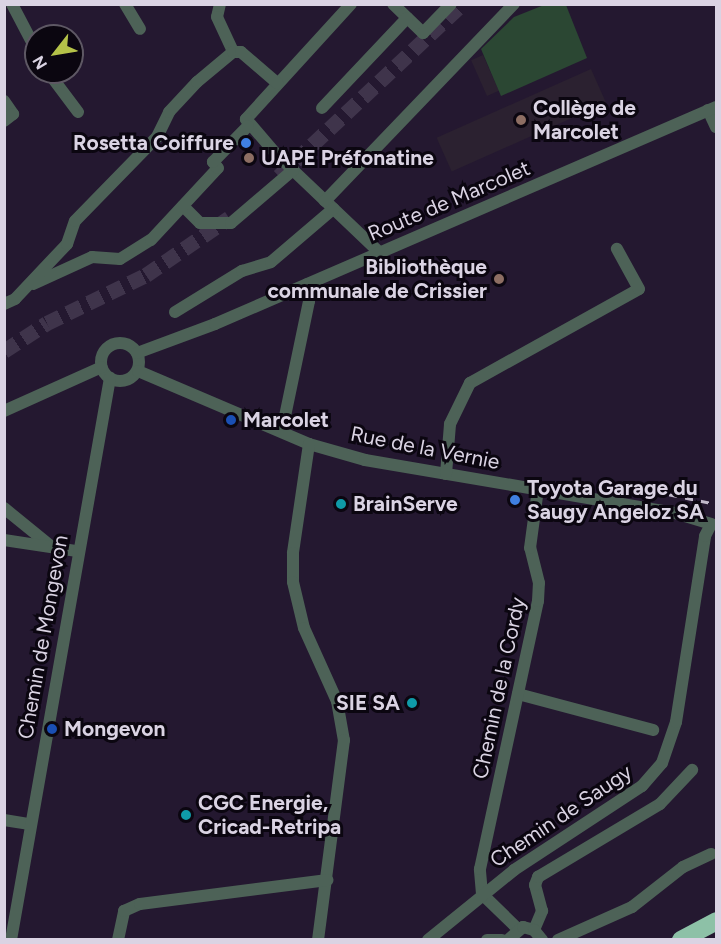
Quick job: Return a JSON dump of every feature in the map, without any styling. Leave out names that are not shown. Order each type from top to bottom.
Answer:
[{"type":"highway","points":[[686,937],[717,921]]},
{"type":"street","points":[[12,4],[24,27]]},
{"type":"street","points":[[125,4],[140,29]]},
{"type":"street","points":[[220,4],[217,17],[233,52]]},
{"type":"street","points":[[27,286],[92,257],[120,258],[151,240],[218,168],[213,162],[248,126],[249,112],[351,4]]},
{"type":"street","points":[[393,4],[423,33],[451,4]]},
{"type":"street","points":[[174,312],[242,271],[271,262],[329,205],[514,4]]},
{"type":"street","points":[[322,108],[407,18]]},
{"type":"street","points":[[4,304],[27,286],[67,243],[75,221],[157,136],[169,112],[196,82],[233,52],[240,52],[277,83]]},
{"type":"street","points":[[57,84],[78,112]]},
{"type":"street","points":[[4,100],[9,118]]},
{"type":"street","name":"Route de Marcolet","points":[[137,353],[307,284],[712,108],[717,127]]},
{"type":"street","points":[[248,126],[379,252]]},
{"type":"street","points":[[183,206],[200,223],[231,223],[292,170]]},
{"type":"street","points":[[446,474],[450,424],[470,383],[639,289],[617,249]]},
{"type":"street","points":[[284,421],[309,301],[307,284]]},
{"type":"street","points":[[116,343],[128,344],[137,353],[138,370],[122,381],[110,378],[102,367],[103,355],[116,343]]},
{"type":"street","points":[[4,411],[102,367]]},
{"type":"street","name":"Rue de la Vernie","points":[[138,370],[309,444],[365,460],[675,513],[714,523]]},
{"type":"street","name":"Chemin de Mongevon","points":[[11,939],[77,551],[110,378]]},
{"type":"street","points":[[309,444],[292,553],[294,593],[304,628],[337,701],[344,740],[318,939]]},
{"type":"street","name":"Chemin de la Cordy","points":[[482,894],[480,869],[540,588],[530,548],[538,489]]},
{"type":"street","points":[[4,508],[52,547]]},
{"type":"street","name":"Chemin de Saugy","points":[[428,939],[482,894],[642,786],[662,763],[676,722],[705,536],[714,523]]},
{"type":"street","points":[[4,540],[77,551]]},
{"type":"street","points":[[518,694],[652,730]]},
{"type":"street","points":[[482,894],[518,929],[538,935],[542,911],[535,885],[538,877],[660,804],[688,775]]},
{"type":"street","points":[[4,820],[30,824]]},
{"type":"street","points":[[558,939],[640,903],[679,870],[711,854]]},
{"type":"street","points":[[118,939],[124,911],[140,904],[327,880]]},
{"type":"street","points":[[508,939],[518,929]]},
{"type":"street","points":[[487,939],[502,939]]},
{"type":"shaded area","name":"Collège de Marcolet","points":[[483,55],[499,91],[487,96],[471,60]]},
{"type":"shaded area","name":"Collège de Marcolet","points":[[591,69],[606,103],[452,172],[437,138]]},
{"type":"green space","points":[[544,5],[566,5],[587,58],[501,96],[481,49],[514,17]]},
{"type":"tunnel","points":[[279,176],[462,4]]},
{"type":"tunnel","points":[[4,351],[47,323],[146,275],[229,218]]},
{"type":"railway","points":[[638,488],[716,504]]},
{"type":"place","name":"Collège de Marcolet","points":[[521,120]]},
{"type":"place","name":"Rosetta Coiffure","points":[[246,143]]},
{"type":"place","name":"UAPE Préfonatine","points":[[249,158]]},
{"type":"place","name":"Bibliothèque communale de Crissier","points":[[499,279]]},
{"type":"place","name":"Marcolet","points":[[231,420]]},
{"type":"place","name":"Toyota Garage du Saugy Angeloz SA","points":[[515,500]]},
{"type":"place","name":"BrainServe","points":[[341,504]]},
{"type":"place","name":"SIE SA","points":[[412,703]]},
{"type":"place","name":"Mongevon","points":[[52,729]]},
{"type":"place","name":"CGC Energie, Cricad-Retripa","points":[[186,815]]}]
